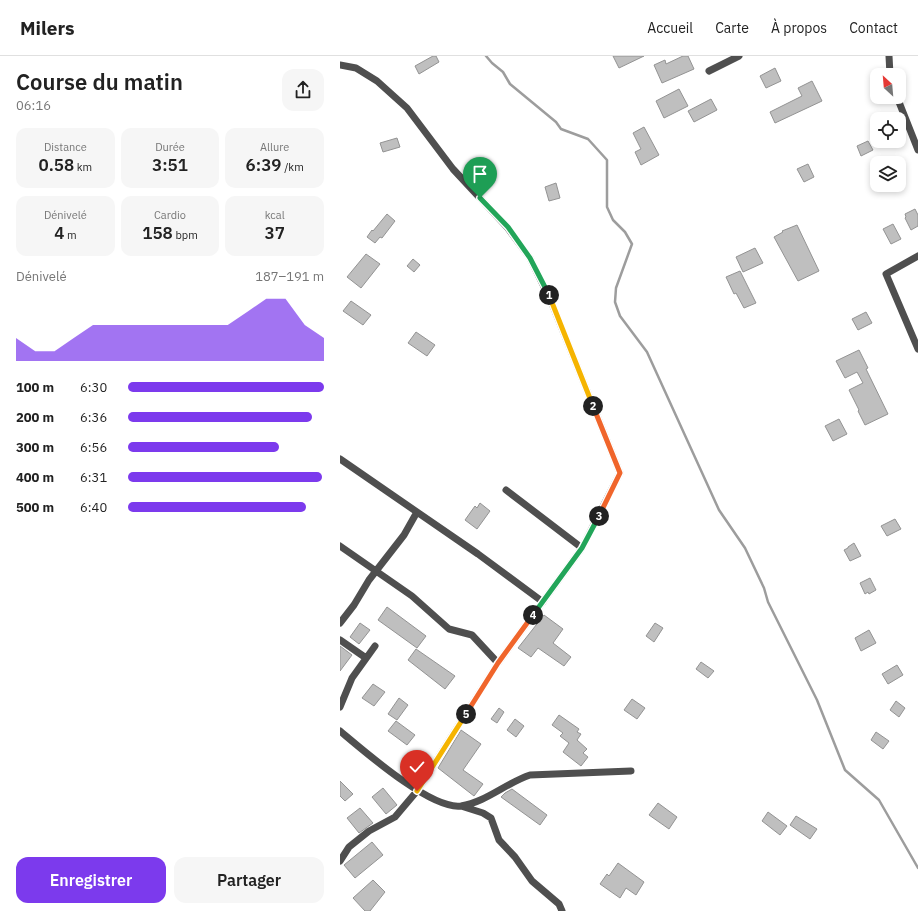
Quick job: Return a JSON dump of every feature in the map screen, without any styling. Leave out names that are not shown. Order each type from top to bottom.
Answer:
[{"type":"street","points":[[709,71],[739,56]]},
{"type":"street","points":[[889,56],[890,68]]},
{"type":"street","points":[[340,65],[356,68],[377,81],[407,108],[453,169],[508,227],[530,258],[551,301],[620,473],[582,548],[498,663],[417,791],[395,817],[369,831],[349,847],[340,861]]},
{"type":"street","points":[[900,104],[918,150]]},
{"type":"street","points":[[918,256],[886,274],[918,349]]},
{"type":"street","points":[[340,459],[478,554],[543,602]]},
{"type":"street","points":[[506,490],[582,548]]},
{"type":"street","points":[[340,623],[369,580],[404,534],[417,512]]},
{"type":"street","points":[[340,546],[412,596],[449,629],[472,635],[498,663]]},
{"type":"street","points":[[340,640],[366,658]]},
{"type":"street","points":[[340,707],[352,678],[375,646]]},
{"type":"street","points":[[340,731],[375,760],[417,791],[449,806],[461,806],[476,802],[519,778],[530,775],[631,770]]},
{"type":"street","points":[[461,806],[483,813],[491,818],[499,840],[515,857],[532,881],[559,904],[562,911]]},
{"type":"building","points":[[433,56],[436,56],[439,62],[419,74],[415,66]]},
{"type":"building","points":[[613,56],[644,56],[619,68]]},
{"type":"building","points":[[683,56],[688,56],[694,69],[662,83],[654,65],[665,60],[666,64]]},
{"type":"building","points":[[775,68],[781,81],[766,88],[760,76]]},
{"type":"building","points":[[812,81],[822,101],[775,123],[770,112],[802,96],[798,88]]},
{"type":"building","points":[[679,89],[688,106],[664,118],[656,101]]},
{"type":"building","points":[[711,99],[717,110],[694,122],[688,111]]},
{"type":"building","points":[[644,127],[659,155],[641,165],[635,152],[641,149],[633,133]]},
{"type":"building","points":[[397,138],[400,147],[383,152],[380,143]]},
{"type":"building","points":[[868,141],[870,148],[873,150],[861,156],[857,146]]},
{"type":"building","points":[[808,164],[814,177],[804,182],[797,169]]},
{"type":"building","points":[[556,183],[560,198],[549,201],[545,187]]},
{"type":"building","points":[[915,209],[918,215],[918,226],[911,230],[905,218],[905,214]]},
{"type":"building","points":[[387,214],[395,221],[382,238],[380,237],[375,243],[367,237]]},
{"type":"building","points":[[893,224],[901,239],[891,244],[883,229]]},
{"type":"building","points":[[797,225],[819,271],[798,281],[774,237],[783,232],[782,231]]},
{"type":"building","points":[[755,248],[763,263],[743,272],[736,257]]},
{"type":"building","points":[[366,254],[380,264],[361,288],[347,277]]},
{"type":"building","points":[[413,259],[420,265],[414,272],[407,266]]},
{"type":"building","points":[[740,271],[756,303],[744,308],[736,293],[734,294],[726,277]]},
{"type":"building","points":[[351,301],[371,315],[363,325],[343,311]]},
{"type":"building","points":[[866,312],[872,323],[858,330],[852,319]]},
{"type":"building","points":[[416,332],[435,345],[427,356],[408,343]]},
{"type":"building","points":[[859,350],[868,368],[866,369],[888,414],[865,425],[849,390],[863,383],[857,372],[845,378],[836,361]]},
{"type":"building","points":[[839,419],[847,434],[833,441],[825,426]]},
{"type":"building","points":[[480,503],[490,511],[477,529],[465,520],[475,506],[477,508]]},
{"type":"building","points":[[895,519],[901,529],[887,536],[881,526]]},
{"type":"building","points":[[854,543],[861,556],[850,561],[844,550]]},
{"type":"building","points":[[870,578],[876,590],[869,594],[868,592],[865,594],[860,583]]},
{"type":"building","points":[[387,607],[426,636],[417,648],[378,620]]},
{"type":"building","points":[[544,615],[563,629],[553,643],[571,657],[564,666],[538,648],[531,657],[518,648]]},
{"type":"building","points":[[360,623],[370,630],[359,644],[350,637]]},
{"type":"building","points":[[655,623],[663,628],[654,642],[646,636]]},
{"type":"building","points":[[869,630],[876,643],[861,651],[855,638]]},
{"type":"building","points":[[340,646],[352,655],[340,671]]},
{"type":"building","points":[[416,649],[455,676],[445,689],[408,660]]},
{"type":"building","points":[[701,662],[714,671],[708,678],[696,669]]},
{"type":"building","points":[[897,665],[903,675],[888,684],[882,674]]},
{"type":"building","points":[[373,684],[385,692],[374,706],[362,698]]},
{"type":"building","points":[[399,698],[408,705],[397,720],[388,714]]},
{"type":"building","points":[[632,699],[645,708],[637,719],[624,710]]},
{"type":"building","points":[[896,701],[905,708],[899,717],[890,710]]},
{"type":"building","points":[[499,708],[504,712],[497,723],[491,719]]},
{"type":"building","points":[[559,715],[579,729],[577,732],[581,734],[577,740],[587,749],[583,753],[588,757],[581,766],[563,752],[569,743],[560,736],[563,733],[552,725]]},
{"type":"building","points":[[515,719],[524,726],[516,737],[507,730]]},
{"type":"building","points":[[396,721],[415,735],[407,745],[388,731]]},
{"type":"building","points":[[461,730],[481,744],[463,770],[483,784],[474,796],[438,768]]},
{"type":"building","points":[[876,732],[889,741],[883,749],[871,740]]},
{"type":"building","points":[[340,781],[353,794],[345,801],[340,796]]},
{"type":"building","points":[[383,788],[397,805],[386,814],[372,797]]},
{"type":"building","points":[[512,789],[547,815],[540,825],[501,797]]},
{"type":"building","points":[[658,803],[677,817],[669,829],[649,815]]},
{"type":"building","points":[[360,808],[373,823],[359,833],[347,818]]},
{"type":"building","points":[[768,812],[787,826],[780,835],[762,821]]},
{"type":"building","points":[[796,816],[817,829],[810,839],[790,825]]},
{"type":"building","points":[[372,842],[383,855],[355,878],[344,865]]},
{"type":"building","points":[[618,863],[644,882],[636,895],[626,888],[620,898],[600,884],[607,874],[609,876]]},
{"type":"building","points":[[373,880],[385,892],[370,911],[365,911],[353,898]]},
{"type":"waterway","points":[[486,56],[503,72],[510,84],[556,122],[561,129],[588,139],[607,160],[607,207],[613,220],[625,232],[632,244],[616,288],[615,302],[620,316],[647,352],[719,510],[745,548],[764,588],[768,602],[817,700],[845,770],[879,800],[918,868]]},
{"type":"route","points":[[417,791],[498,663],[582,548],[620,473],[600,427],[551,301],[530,258],[508,227],[480,198]]}]
